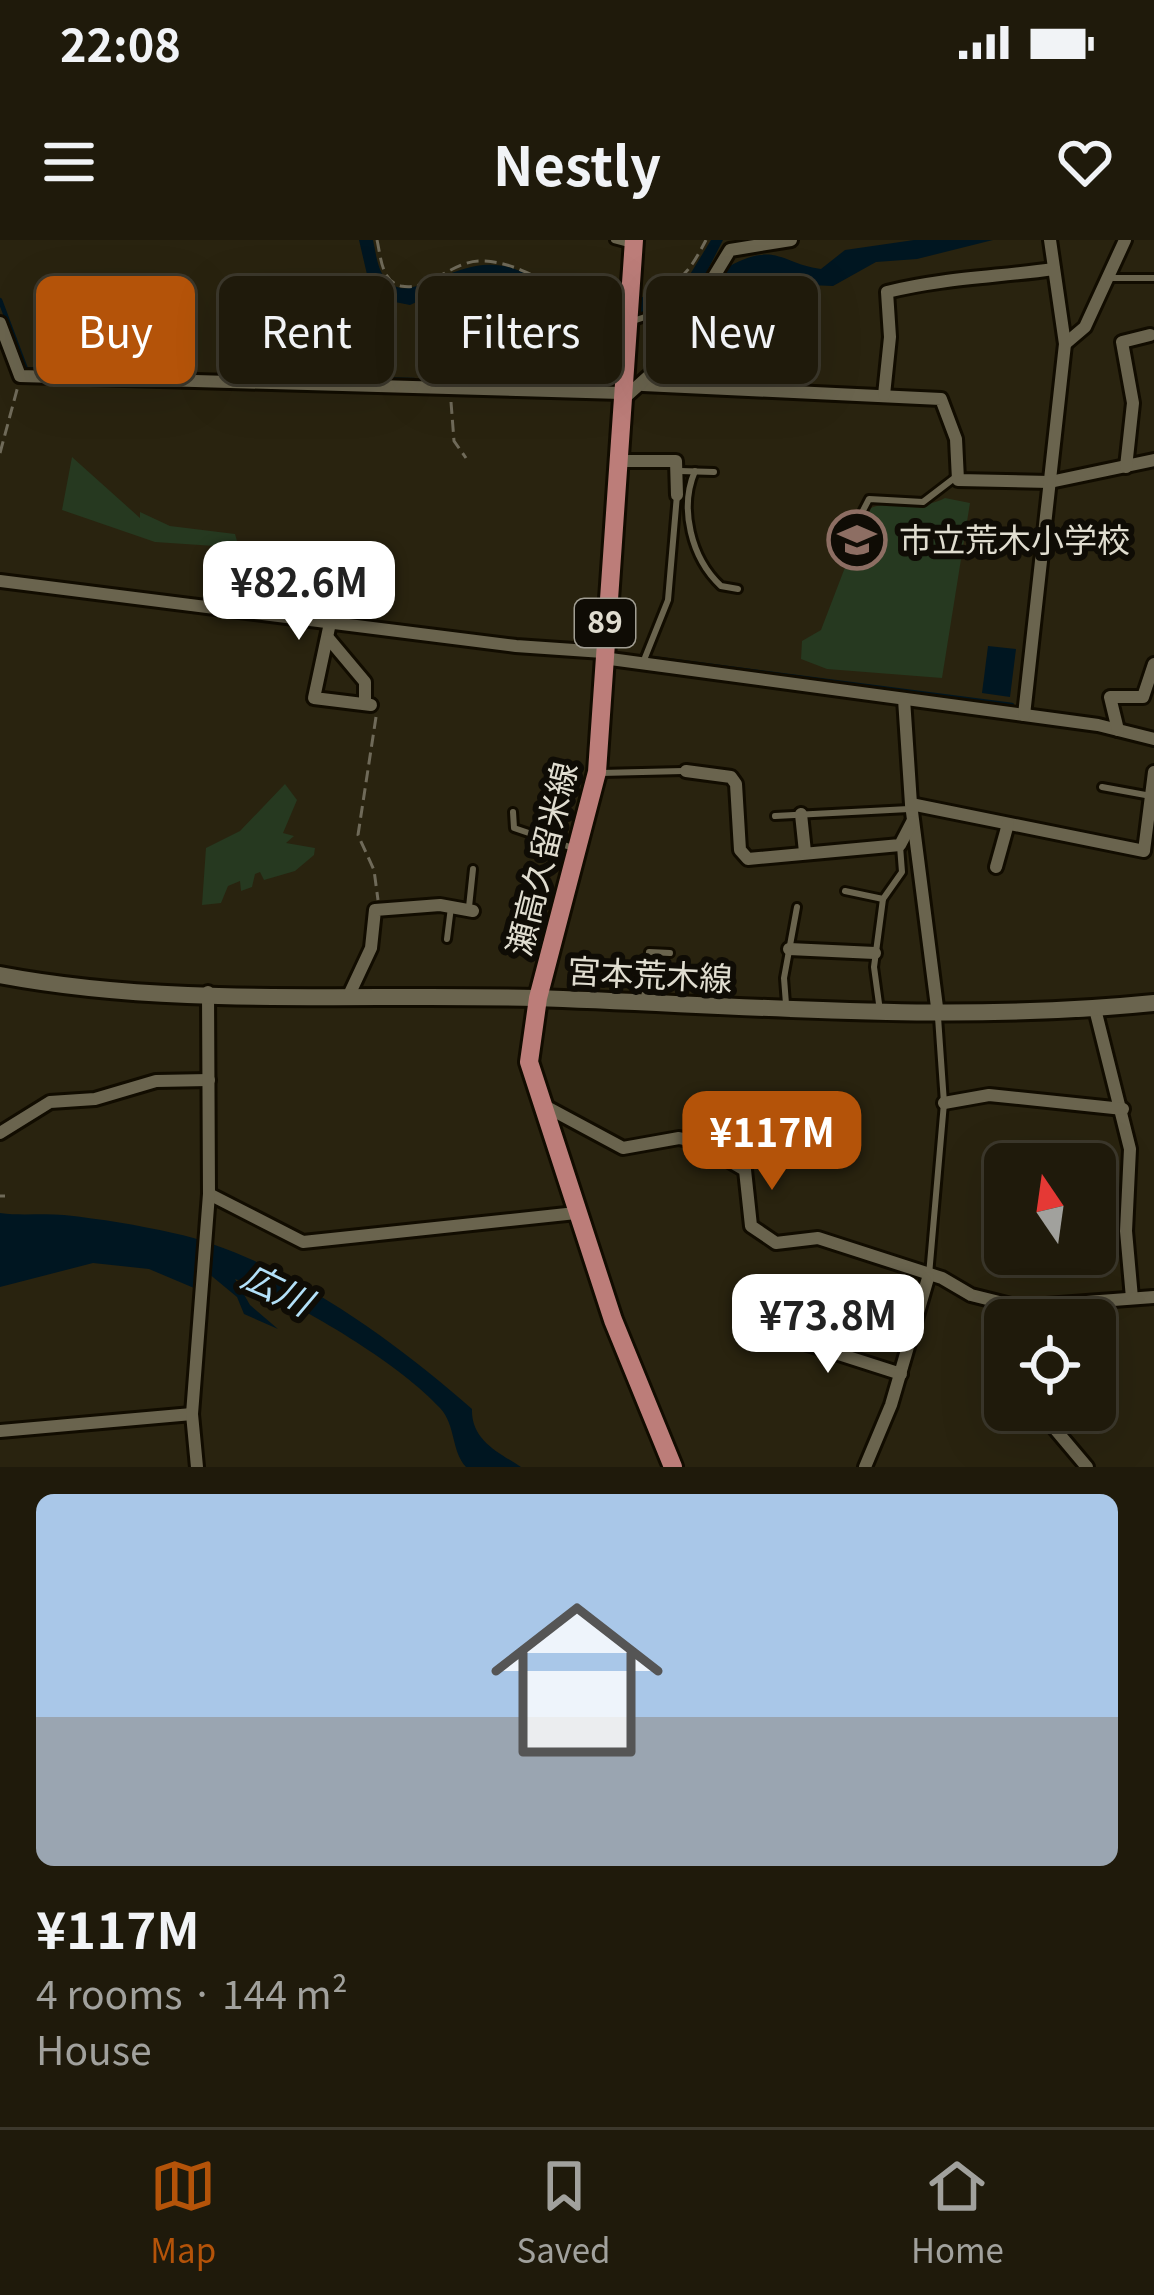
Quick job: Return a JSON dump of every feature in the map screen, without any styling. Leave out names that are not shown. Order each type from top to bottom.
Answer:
[{"type":"main road","name":"瀬高久留米線","points":[[627,242],[633,292],[616,461],[597,772],[538,998],[529,1062],[576,1213],[673,1467]]},
{"type":"main road","name":"宮本荒木線","points":[[0,975],[46,984],[208,992],[538,998],[938,1017],[1154,1003]]},
{"type":"street","points":[[714,276],[728,246],[791,240]]},
{"type":"street","points":[[1024,715],[1065,344],[1050,240]]},
{"type":"street","points":[[1065,344],[1084,327],[1125,240]]},
{"type":"street","points":[[884,395],[887,292],[952,276],[984,278],[1054,269]]},
{"type":"street","points":[[0,323],[20,376],[451,388],[621,398],[646,382]]},
{"type":"street","points":[[1126,466],[1133,403],[1123,342],[1150,335]]},
{"type":"street","points":[[643,385],[941,398],[956,439],[958,476],[1050,482],[1154,460]]},
{"type":"street","points":[[616,461],[676,461],[677,495]]},
{"type":"street","points":[[0,581],[603,655],[1024,715],[1154,739]]},
{"type":"street","points":[[329,639],[365,682],[368,705],[314,698],[330,622]]},
{"type":"street","points":[[1118,730],[1110,697],[1143,697],[1154,664]]},
{"type":"street","points":[[904,699],[912,811],[938,1017]]},
{"type":"street","points":[[686,771],[730,777],[736,784],[740,850],[748,859],[900,845],[912,811]]},
{"type":"street","points":[[912,811],[1149,852],[1154,772]]},
{"type":"street","points":[[801,814],[805,852]]},
{"type":"street","points":[[996,867],[1007,824]]},
{"type":"street","points":[[349,995],[371,948],[375,910],[471,910]]},
{"type":"street","points":[[789,949],[875,953]]},
{"type":"street","points":[[197,1467],[192,1414],[203,1222],[209,1194],[208,992]]},
{"type":"street","points":[[1095,1009],[1130,1149],[1126,1231],[1132,1298]]},
{"type":"street","points":[[0,1133],[50,1102],[95,1099],[156,1081],[209,1080]]},
{"type":"street","points":[[944,1103],[989,1096],[1123,1109]]},
{"type":"street","points":[[542,1104],[623,1148],[679,1138],[713,1151],[745,1171],[751,1226],[776,1244],[818,1238],[984,1300]]},
{"type":"street","points":[[209,1194],[303,1242],[576,1213]]},
{"type":"street","points":[[865,1467],[901,1374],[928,1278]]},
{"type":"street","points":[[1116,1300],[1154,1298]]},
{"type":"street","points":[[770,1332],[901,1374]]},
{"type":"street","points":[[0,1431],[192,1414]]},
{"type":"street","points":[[1057,1431],[1087,1467]]},
{"type":"lane","points":[[1108,278],[1154,278]]},
{"type":"lane","points":[[636,320],[646,317]]},
{"type":"lane","points":[[676,471],[714,472]]},
{"type":"lane","points":[[694,471],[687,489],[697,551],[721,586],[738,589]]},
{"type":"lane","points":[[838,557],[869,499],[922,502],[958,476]]},
{"type":"lane","points":[[641,664],[668,600],[677,495]]},
{"type":"lane","points":[[597,772],[686,771]]},
{"type":"lane","points":[[1102,788],[1151,796]]},
{"type":"lane","points":[[775,816],[912,811]]},
{"type":"lane","points":[[513,812],[514,828],[580,850]]},
{"type":"lane","points":[[880,1015],[875,953],[883,899],[902,872],[900,845]]},
{"type":"lane","points":[[471,910],[473,869]]},
{"type":"lane","points":[[845,891],[883,899]]},
{"type":"lane","points":[[447,939],[451,907]]},
{"type":"lane","points":[[788,1012],[784,978],[797,907]]},
{"type":"lane","points":[[644,1004],[649,952],[670,953]]},
{"type":"lane","points":[[928,1278],[944,1103],[938,1017]]},
{"type":"path","points":[[377,240],[385,274],[400,285],[419,285],[457,265],[482,261],[508,262],[565,288],[633,292],[676,285],[688,275],[706,240]]},
{"type":"path","points":[[0,453],[20,376]]},
{"type":"path","points":[[451,388],[454,441],[466,458]]},
{"type":"path","points":[[368,705],[376,714],[358,835],[374,870],[380,910]]},
{"type":"green space","points":[[72,457],[140,518],[140,512],[170,526],[235,534],[237,541],[276,550],[155,542],[62,510]]},
{"type":"green space","points":[[945,498],[970,503],[942,678],[827,669],[801,659],[802,641],[821,630],[867,510]]},
{"type":"green space","points":[[285,784],[297,800],[283,833],[294,836],[286,843],[315,848],[314,855],[295,871],[264,880],[260,872],[252,887],[241,891],[240,881],[228,886],[221,903],[202,905],[206,848],[240,831]]},
{"type":"water","points":[[359,240],[373,240],[384,276],[367,276]]},
{"type":"water","points":[[711,240],[723,240],[705,276],[689,276]]},
{"type":"water","points":[[914,240],[993,240],[917,259],[876,262],[833,286],[818,285],[818,276],[724,276],[728,267],[757,255],[821,269],[845,250]]},
{"type":"water","points":[[494,265],[530,276],[506,276],[445,276]]},
{"type":"water","points":[[394,286],[418,286],[418,301],[394,302]]},
{"type":"water","points":[[646,296],[646,311],[622,313],[622,299]]},
{"type":"water","points":[[988,646],[1016,649],[1010,697],[982,693]]},
{"type":"water","name":"広川","points":[[0,1213],[64,1215],[133,1225],[213,1244],[253,1260],[332,1303],[407,1355],[472,1409],[481,1437],[521,1467],[466,1467],[445,1415],[422,1390],[344,1334],[235,1279],[250,1305],[278,1329],[244,1314],[237,1297],[208,1273],[194,1288],[149,1269],[93,1263],[0,1287]]},
{"type":"waterway","points":[[0,300],[26,369],[36,369]]},
{"type":"waterway","points":[[394,380],[414,380]]},
{"type":"waterway","points":[[575,384],[613,384]]},
{"type":"waterway","points":[[651,658],[1012,705]]},
{"type":"place","name":"市立荒木小学校","points":[[857,540]]}]
